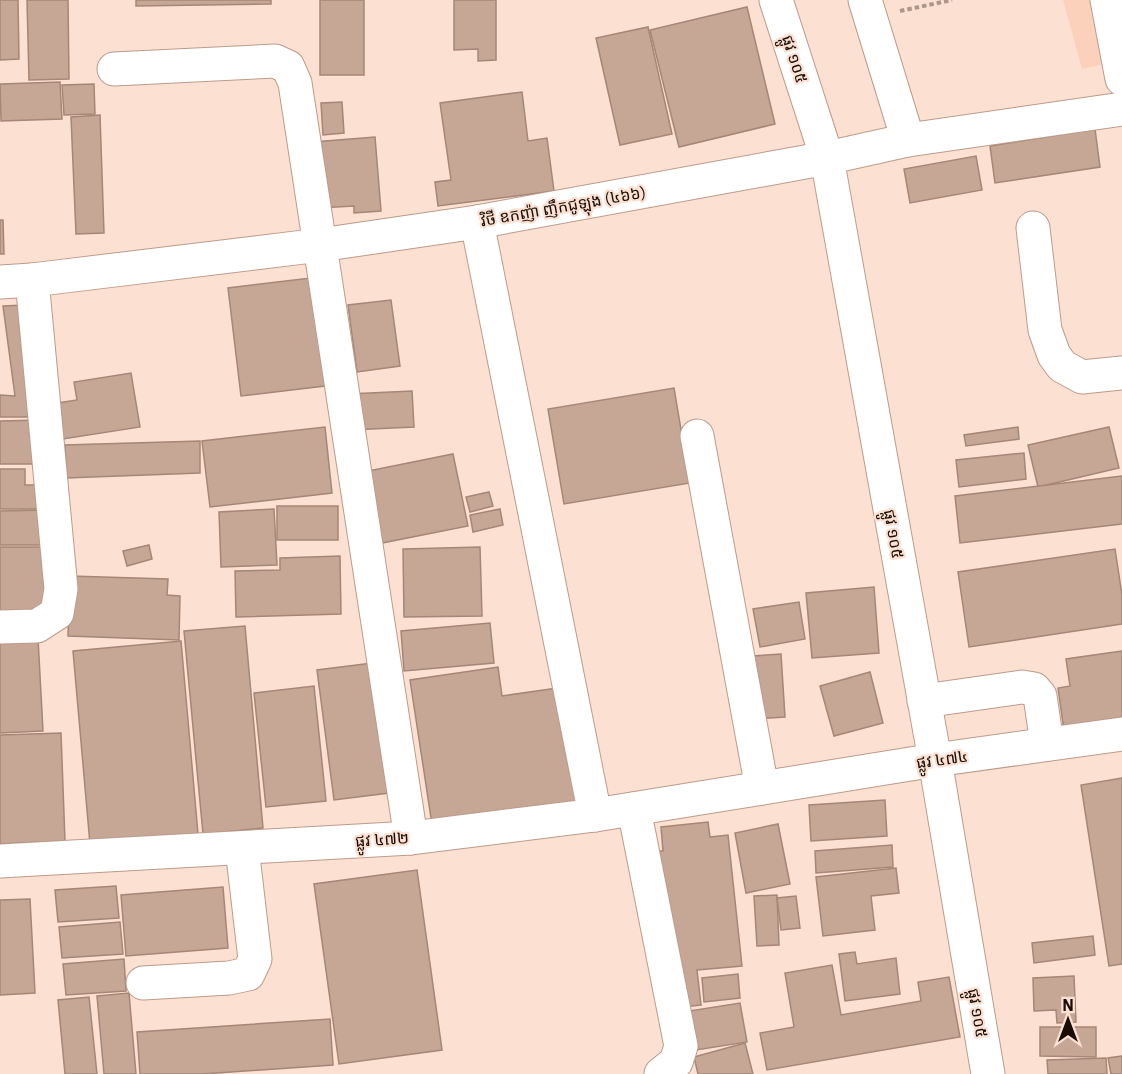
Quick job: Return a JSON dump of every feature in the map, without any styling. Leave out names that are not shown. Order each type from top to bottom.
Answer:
[{"type":"street","name":"ផ្លូវ ១០៥","points":[[776,0],[837,156],[924,701],[988,1074]]},
{"type":"street","points":[[1107,0],[1122,79]]},
{"type":"street","points":[[867,9],[900,142]]},
{"type":"street","points":[[114,69],[275,61],[288,67],[295,83],[411,838]]},
{"type":"street","name":"វិថី ឧកញ៉ា ញឹកជូឡុង (៤៦៦)","points":[[0,282],[33,280],[320,245],[477,222],[837,156],[900,142],[1122,109]]},
{"type":"street","points":[[477,222],[595,815]]},
{"type":"street","points":[[1033,228],[1045,330],[1054,355],[1062,366],[1082,377],[1122,373]]},
{"type":"street","points":[[0,627],[37,626],[57,614],[61,589],[33,280]]},
{"type":"street","points":[[697,436],[762,788]]},
{"type":"street","points":[[924,701],[1022,687],[1034,689],[1040,696],[1047,744]]},
{"type":"street","name":"ផ្លូវ ៤៧៤","points":[[762,788],[934,760],[1122,734]]},
{"type":"street","name":"ផ្លូវ ៤៧២","points":[[0,861],[411,838],[595,815],[762,788]]},
{"type":"street","points":[[634,809],[681,1046],[676,1062],[661,1074]]},
{"type":"street","points":[[143,983],[248,975],[255,959],[242,848]]},
{"type":"path","points":[[867,9],[951,0]]},
{"type":"shaded area","points":[[1063,0],[1122,0],[1122,60],[1082,69]]},
{"type":"building","points":[[0,0],[18,0],[19,59],[0,60]]},
{"type":"building","points":[[27,0],[68,0],[69,79],[29,80]]},
{"type":"building","points":[[136,0],[271,0],[271,4],[136,6]]},
{"type":"building","points":[[320,0],[364,0],[364,75],[320,75]]},
{"type":"building","points":[[454,0],[496,0],[496,60],[478,61],[478,49],[454,50]]},
{"type":"building","points":[[747,7],[775,124],[679,147],[650,30]]},
{"type":"building","points":[[648,27],[672,134],[620,145],[596,38]]},
{"type":"building","points":[[60,82],[62,119],[1,121],[0,84]]},
{"type":"building","points":[[94,84],[95,114],[64,115],[62,85]]},
{"type":"building","points":[[522,92],[528,141],[547,138],[554,191],[438,206],[435,182],[451,180],[440,103]]},
{"type":"building","points":[[342,102],[344,133],[323,135],[321,103]]},
{"type":"building","points":[[100,115],[104,233],[76,234],[71,117]]},
{"type":"building","points":[[1095,129],[1100,167],[995,183],[990,146]]},
{"type":"building","points":[[375,137],[381,211],[354,213],[354,206],[319,208],[313,142]]},
{"type":"building","points":[[976,156],[982,190],[910,203],[904,169]]},
{"type":"building","points":[[0,220],[3,220],[4,254],[0,254]]},
{"type":"building","points":[[319,277],[333,385],[241,396],[228,288]]},
{"type":"building","points":[[391,300],[400,366],[357,372],[348,305]]},
{"type":"building","points":[[25,305],[39,417],[0,417],[0,395],[15,396],[3,306]]},
{"type":"building","points":[[131,373],[140,427],[63,439],[58,403],[77,400],[74,382]]},
{"type":"building","points":[[674,388],[690,483],[564,504],[548,409]]},
{"type":"building","points":[[412,391],[414,427],[350,430],[348,394]]},
{"type":"building","points":[[40,420],[40,464],[0,464],[0,421]]},
{"type":"building","points":[[325,427],[332,493],[210,507],[202,441]]},
{"type":"building","points":[[1018,427],[1019,439],[966,446],[964,435]]},
{"type":"building","points":[[1109,427],[1119,468],[1038,487],[1028,445]]},
{"type":"building","points":[[200,441],[200,473],[66,478],[65,445]]},
{"type":"building","points":[[1024,453],[1026,479],[959,487],[956,460]]},
{"type":"building","points":[[453,454],[468,526],[377,544],[363,472]]},
{"type":"building","points":[[0,469],[25,469],[25,485],[43,485],[43,509],[0,509]]},
{"type":"building","points":[[1122,476],[1122,524],[960,543],[955,496]]},
{"type":"building","points":[[489,492],[493,506],[470,512],[466,497]]},
{"type":"building","points":[[277,506],[338,506],[338,540],[277,540]]},
{"type":"building","points":[[274,509],[277,565],[221,567],[219,512]]},
{"type":"building","points":[[500,509],[503,525],[473,532],[470,515]]},
{"type":"building","points":[[46,510],[46,545],[0,545],[0,511]]},
{"type":"building","points":[[149,545],[152,559],[127,566],[123,551]]},
{"type":"building","points":[[0,547],[46,547],[47,616],[0,617]]},
{"type":"building","points":[[480,547],[482,616],[404,617],[403,549]]},
{"type":"building","points":[[1115,549],[1122,595],[1122,624],[969,647],[958,572]]},
{"type":"building","points":[[340,556],[341,614],[236,617],[235,571],[280,570],[280,558]]},
{"type":"building","points":[[70,576],[168,579],[167,595],[180,596],[179,640],[68,636]]},
{"type":"building","points":[[874,587],[879,653],[812,658],[806,593]]},
{"type":"building","points":[[799,602],[805,639],[760,647],[753,609]]},
{"type":"building","points":[[490,623],[494,663],[404,671],[401,631]]},
{"type":"building","points":[[245,626],[263,828],[203,834],[184,631]]},
{"type":"building","points":[[38,638],[43,731],[0,733],[0,639]]},
{"type":"building","points":[[181,641],[198,834],[90,844],[73,651]]},
{"type":"building","points":[[1122,651],[1122,723],[1064,731],[1058,688],[1070,686],[1066,659]]},
{"type":"building","points":[[781,654],[785,717],[756,719],[753,656]]},
{"type":"building","points":[[372,663],[389,793],[334,800],[317,670]]},
{"type":"building","points":[[498,667],[502,696],[564,687],[583,809],[433,831],[410,680]]},
{"type":"building","points":[[870,672],[883,723],[834,736],[820,686]]},
{"type":"building","points":[[314,686],[326,801],[266,807],[254,693]]},
{"type":"building","points":[[61,733],[65,841],[0,844],[0,735]]},
{"type":"building","points":[[1122,778],[1122,964],[1109,966],[1081,785]]},
{"type":"building","points":[[885,800],[887,836],[811,841],[809,805]]},
{"type":"building","points":[[708,822],[710,837],[728,835],[742,966],[697,970],[701,1005],[682,1007],[655,851],[663,851],[661,827]]},
{"type":"building","points":[[778,824],[790,884],[746,893],[735,833]]},
{"type":"building","points":[[892,845],[893,867],[816,873],[815,851]]},
{"type":"building","points":[[896,868],[899,893],[871,896],[875,930],[823,936],[816,877]]},
{"type":"building","points":[[417,870],[442,1050],[339,1064],[314,884]]},
{"type":"building","points":[[116,886],[119,918],[58,922],[55,890]]},
{"type":"building","points":[[223,887],[228,948],[126,956],[121,895]]},
{"type":"building","points":[[777,895],[779,945],[757,946],[754,896]]},
{"type":"building","points":[[796,896],[800,928],[781,930],[777,898]]},
{"type":"building","points":[[30,899],[35,993],[0,995],[0,900]]},
{"type":"building","points":[[120,922],[123,954],[62,958],[59,927]]},
{"type":"building","points":[[1093,936],[1095,955],[1034,963],[1032,943]]},
{"type":"building","points":[[855,952],[857,964],[896,958],[900,994],[845,1001],[839,954]]},
{"type":"building","points":[[124,959],[126,991],[66,995],[63,964]]},
{"type":"building","points":[[832,965],[841,1015],[921,1001],[918,982],[949,977],[960,1037],[767,1070],[760,1033],[794,1027],[785,973]]},
{"type":"building","points":[[738,974],[740,998],[704,1002],[702,978]]},
{"type":"building","points":[[1074,976],[1076,1022],[1057,1023],[1056,1010],[1034,1011],[1033,978]]},
{"type":"building","points":[[129,993],[136,1074],[104,1074],[97,996]]},
{"type":"building","points":[[89,997],[97,1074],[65,1074],[58,1000]]},
{"type":"building","points":[[740,1003],[747,1042],[696,1050],[689,1011]]},
{"type":"building","points":[[330,1019],[333,1065],[202,1074],[140,1074],[137,1032]]},
{"type":"building","points":[[1040,1027],[1096,1027],[1096,1057],[1040,1056]]},
{"type":"building","points":[[745,1043],[753,1074],[698,1074],[694,1057]]},
{"type":"building","points":[[1122,1056],[1122,1074],[1111,1074],[1108,1058]]},
{"type":"building","points":[[1106,1058],[1107,1074],[1048,1074],[1047,1060]]}]
